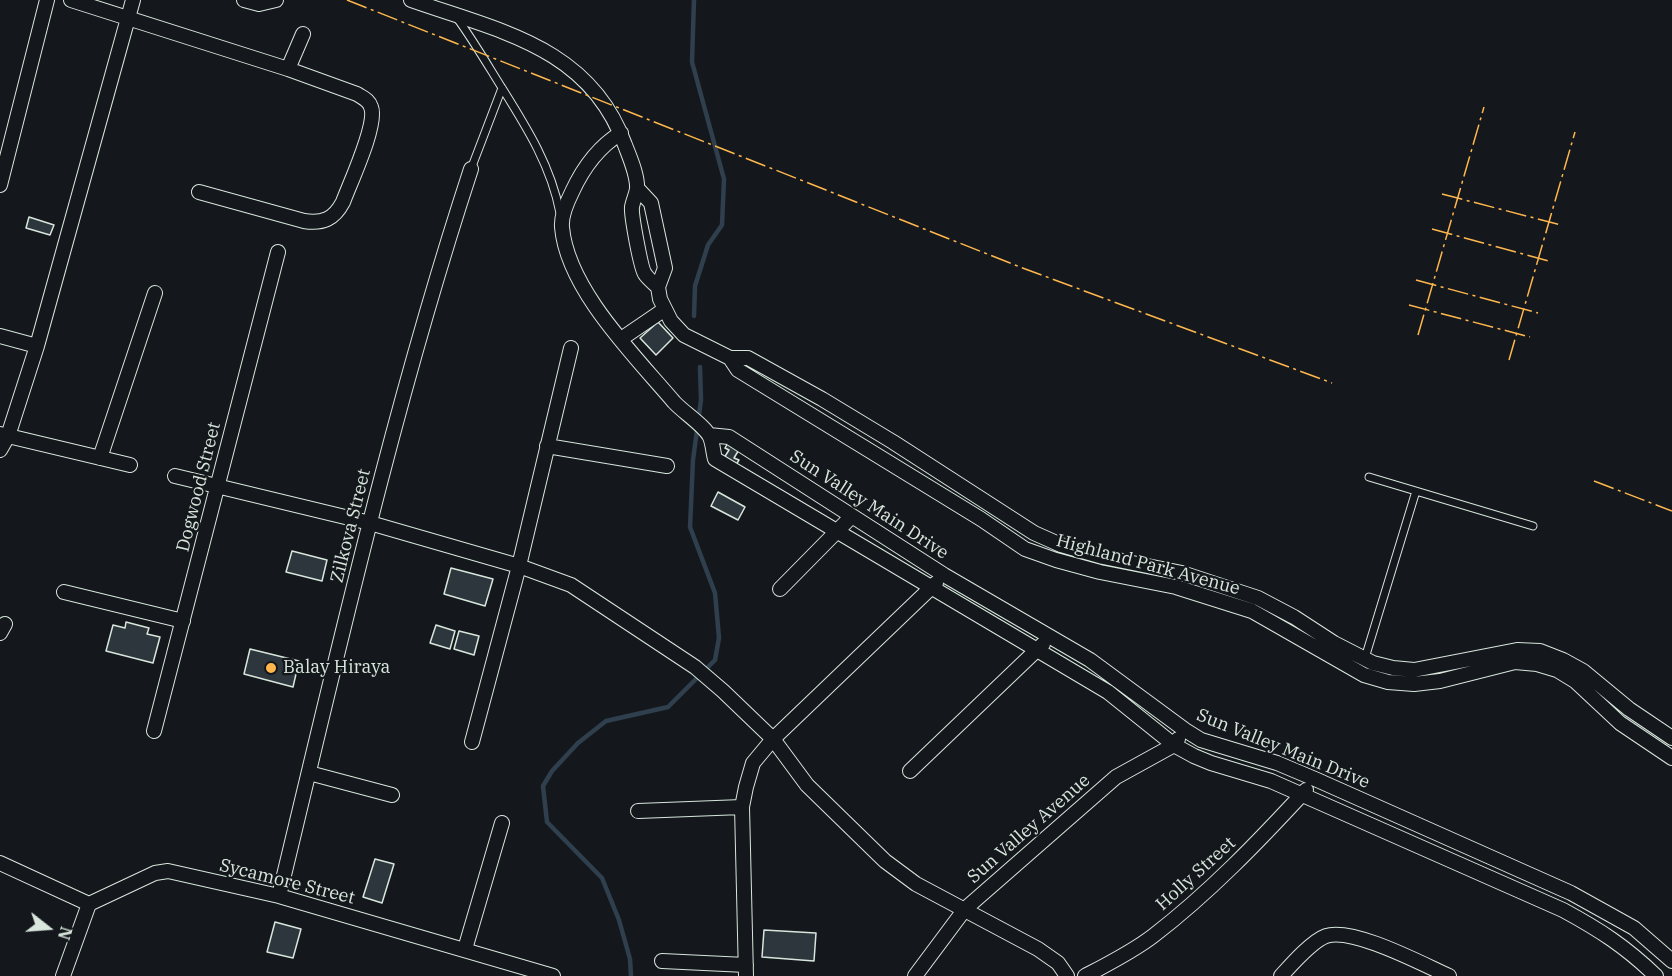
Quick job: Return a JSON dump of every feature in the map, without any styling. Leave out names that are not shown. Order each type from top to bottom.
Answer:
[{"type":"street","points":[[0,185],[47,0]]},
{"type":"street","points":[[71,0],[288,69],[357,94],[371,105],[372,125],[343,202],[337,214],[328,220],[316,223],[304,221],[199,192]]},
{"type":"street","points":[[0,450],[37,346],[133,0]]},
{"type":"street","points":[[244,0],[259,4],[276,0]]},
{"type":"street","points":[[411,0],[528,42],[563,61],[587,81],[600,97],[621,133]]},
{"type":"street","points":[[288,69],[303,34]]},
{"type":"street","name":"Highland Park Avenue","points":[[621,133],[638,188],[651,203],[665,268],[658,287]]},
{"type":"street","name":"Sun Valley Main Drive","points":[[621,133],[607,142],[579,177],[567,202],[562,224],[566,249],[574,273],[594,303],[676,405],[706,433],[715,459],[1108,692],[1174,745],[1211,763],[1271,781],[1563,910],[1600,930],[1623,946],[1656,976]]},
{"type":"street","name":"Zilkova Street","points":[[279,896],[370,523],[425,319],[471,169]]},
{"type":"street","name":"Highland Park Avenue","points":[[638,188],[632,209],[644,274],[658,287],[671,321],[684,335],[730,358],[748,358],[822,399],[1034,533],[1061,545],[1103,557],[1182,573],[1258,598],[1365,658],[1393,668],[1414,670],[1517,650],[1540,651],[1563,660],[1620,723],[1672,758]]},
{"type":"street","points":[[636,234],[656,230]]},
{"type":"street","name":"Dogwood Street","points":[[154,731],[278,252]]},
{"type":"street","points":[[100,458],[155,293]]},
{"type":"street","points":[[621,339],[665,309]]},
{"type":"street","points":[[0,336],[37,346]]},
{"type":"street","points":[[472,741],[519,566],[571,348]]},
{"type":"street","name":"Highland Park Avenue","points":[[730,358],[738,370],[981,519],[1024,549],[1100,572],[1176,587],[1252,611],[1359,672],[1388,682],[1414,684],[1440,681],[1515,662],[1537,664],[1579,676],[1672,738]]},
{"type":"street","name":"Sun Valley Main Drive","points":[[706,433],[729,436],[944,575],[1090,660],[1201,740],[1277,763],[1572,893],[1634,928],[1672,961]]},
{"type":"street","points":[[4,435],[130,465]]},
{"type":"street","points":[[547,446],[666,466]]},
{"type":"street","points":[[175,476],[370,523],[519,566],[571,585],[695,667],[723,691],[773,740],[807,785],[885,861],[916,884],[1038,949],[1058,963],[1067,976]]},
{"type":"street","points":[[780,589],[852,516]]},
{"type":"street","points":[[662,961],[746,971],[742,807],[753,763],[773,740],[944,575]]},
{"type":"street","points":[[64,592],[183,621]]},
{"type":"street","points":[[910,771],[1049,637]]},
{"type":"street","name":"Sun Valley Avenue","points":[[915,976],[965,909],[1116,777],[1174,745],[1185,730]]},
{"type":"street","points":[[309,773],[392,795]]},
{"type":"street","name":"Holly Street","points":[[1085,976],[1151,937],[1209,890],[1260,840],[1315,779]]},
{"type":"street","points":[[638,811],[742,807]]},
{"type":"street","points":[[465,949],[502,824]]},
{"type":"street","points":[[0,863],[89,904],[63,976]]},
{"type":"street","name":"Sycamore Street","points":[[89,904],[155,873],[168,871],[279,896],[552,976]]},
{"type":"street","points":[[1281,976],[1304,952],[1326,936],[1343,935],[1371,942],[1449,976]]},
{"type":"lane","points":[[455,15],[475,43],[538,148],[556,194],[562,224]]},
{"type":"lane","points":[[471,169],[502,88]]},
{"type":"lane","points":[[1369,477],[1533,526]]},
{"type":"lane","points":[[1359,672],[1416,491]]},
{"type":"building","points":[[29,217],[54,225],[50,235],[26,228]]},
{"type":"building","points":[[658,322],[673,338],[656,355],[640,338]]},
{"type":"building","points":[[729,441],[740,448],[734,458],[739,460],[734,468],[722,461],[729,450],[725,448]]},
{"type":"building","points":[[718,492],[745,507],[738,520],[711,506]]},
{"type":"building","points":[[292,551],[327,560],[322,581],[286,572]]},
{"type":"building","points":[[451,568],[493,579],[485,606],[444,594]]},
{"type":"building","points":[[126,622],[149,628],[147,634],[160,637],[153,663],[106,651],[113,625],[125,628]]},
{"type":"building","points":[[436,625],[455,631],[450,649],[430,643]]},
{"type":"building","points":[[459,631],[479,636],[474,655],[454,649]]},
{"type":"building","name":"Balay Hiraya","points":[[250,649],[299,661],[293,687],[244,674]]},
{"type":"building","points":[[375,859],[394,864],[382,903],[363,897]]},
{"type":"building","points":[[275,922],[301,929],[293,958],[267,952]]},
{"type":"building","points":[[764,930],[816,933],[814,961],[762,957]]},
{"type":"waterway","points":[[694,0],[692,62],[724,179],[722,225],[708,245],[695,286],[694,316]]},
{"type":"waterway","points":[[631,976],[630,959],[619,920],[602,878],[547,822],[543,786],[552,771],[578,743],[606,721],[668,707],[715,660],[719,638],[715,593],[690,527],[693,460],[701,400],[700,367]]},
{"type":"power","points":[[347,0],[1020,267],[1332,383]]},
{"type":"power","points":[[1418,335],[1484,107]]},
{"type":"power","points":[[1509,360],[1575,132]]},
{"type":"power","points":[[1442,194],[1561,225]]},
{"type":"power","points":[[1432,229],[1552,262]]},
{"type":"power","points":[[1416,280],[1538,313]]},
{"type":"power","points":[[1409,305],[1530,337]]},
{"type":"power","points":[[1594,481],[1672,511]]},
{"type":"place","name":"Balay Hiraya","points":[[271,668]]}]
